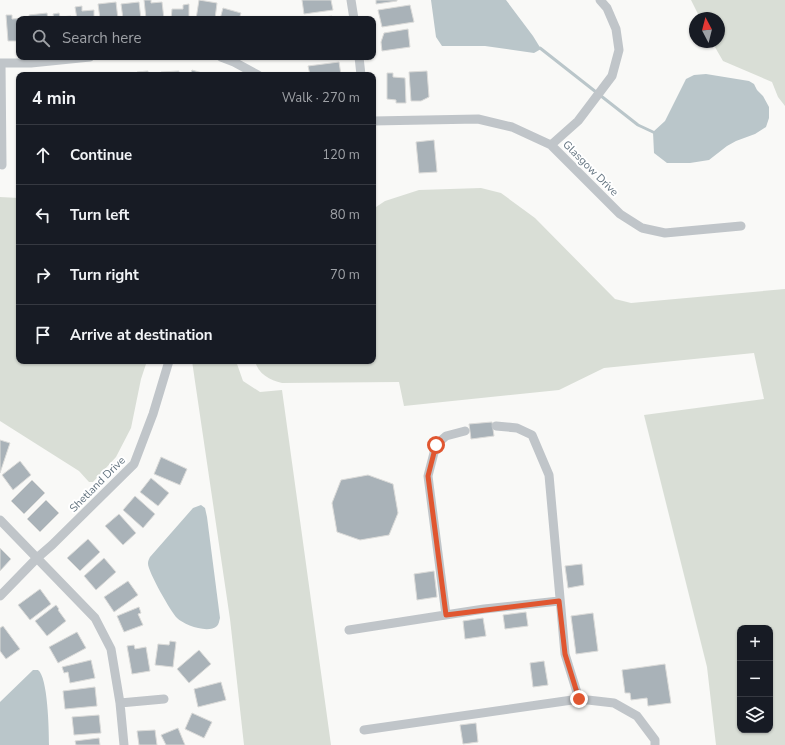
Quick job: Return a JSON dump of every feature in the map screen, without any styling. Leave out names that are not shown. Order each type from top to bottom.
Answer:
[{"type":"street","points":[[351,0],[354,16]]},
{"type":"street","points":[[551,145],[578,121],[612,76],[619,50],[616,29],[607,8],[600,0]]},
{"type":"street","points":[[2,165],[0,63],[31,63],[60,60]]},
{"type":"street","points":[[229,60],[252,72]]},
{"type":"street","points":[[359,60],[361,72]]},
{"type":"street","name":"Glasgow Drive","points":[[376,121],[478,119],[512,127],[551,145],[620,214],[642,228],[665,234],[741,226]]},
{"type":"street","name":"Shetland Drive","points":[[0,596],[134,464],[153,414],[168,364]]},
{"type":"street","points":[[496,426],[517,428],[532,435],[549,475],[559,601],[565,654],[579,699]]},
{"type":"street","points":[[446,615],[428,476],[436,445],[446,436],[465,431]]},
{"type":"street","points":[[0,520],[95,618],[111,650],[120,703],[124,745]]},
{"type":"street","points":[[349,630],[446,615],[559,601]]},
{"type":"street","points":[[120,703],[164,698]]},
{"type":"street","points":[[364,730],[579,699],[614,703],[636,716],[654,740],[655,745]]},
{"type":"shaded area","points":[[431,0],[506,0],[541,49],[534,53],[485,46],[442,46],[436,37]]},
{"type":"shaded area","points":[[691,0],[785,0],[785,106],[778,97],[772,82],[723,61],[715,48],[725,48],[725,12],[697,12]]},
{"type":"shaded area","points":[[706,74],[749,81],[754,84],[769,107],[769,118],[766,127],[755,134],[727,146],[709,160],[690,163],[667,163],[654,153],[653,132],[665,121],[686,79],[694,75]]},
{"type":"shaded area","points":[[481,188],[501,193],[535,218],[615,299],[631,303],[785,289],[785,745],[716,745],[707,667],[644,415],[764,399],[754,353],[604,368],[559,390],[404,406],[399,382],[282,383],[265,376],[259,370],[256,364],[376,364],[376,207],[385,201],[419,190]]},
{"type":"shaded area","points":[[0,197],[16,198],[16,364],[146,364],[141,379],[131,428],[116,457],[93,482],[89,482],[79,471],[0,421]]},
{"type":"shaded area","points":[[192,364],[237,364],[243,381],[260,392],[282,390],[331,745],[244,745],[230,619]]},
{"type":"shaded area","points":[[201,505],[205,508],[207,517],[220,618],[217,626],[208,629],[190,626],[177,618],[151,574],[148,563],[150,557],[193,508]]},
{"type":"shaded area","points":[[33,670],[38,670],[44,683],[49,728],[49,745],[0,745],[0,702]]},
{"type":"building","points":[[144,0],[151,0],[151,3],[162,2],[164,16],[146,16]]},
{"type":"building","points":[[199,0],[217,3],[215,16],[196,16]]},
{"type":"building","points":[[302,0],[331,0],[333,10],[304,14]]},
{"type":"building","points":[[376,0],[397,0],[397,1],[376,4]]},
{"type":"building","points":[[116,2],[118,16],[100,16],[98,4]]},
{"type":"building","points":[[139,2],[141,16],[123,16],[121,4]]},
{"type":"building","points":[[189,4],[189,16],[171,16],[172,9],[183,9],[183,5]]},
{"type":"building","points":[[410,5],[414,22],[382,27],[378,10]]},
{"type":"building","points":[[82,6],[82,11],[94,10],[94,16],[76,16],[75,7]]},
{"type":"building","points":[[223,8],[241,13],[240,16],[221,16]]},
{"type":"building","points":[[47,13],[48,16],[29,16]]},
{"type":"building","points":[[59,13],[60,16],[53,16],[53,14]]},
{"type":"building","points":[[6,15],[12,15],[12,19],[16,19],[16,41],[8,41]]},
{"type":"building","points":[[408,29],[410,47],[382,51],[381,42],[384,33]]},
{"type":"building","points":[[339,62],[341,72],[309,72],[308,66]]},
{"type":"building","points":[[427,71],[429,97],[421,101],[411,101],[409,72]]},
{"type":"building","points":[[387,73],[393,73],[393,77],[405,78],[406,103],[396,103],[396,100],[387,99]]},
{"type":"building","points":[[434,140],[437,172],[419,173],[416,142]]},
{"type":"building","points":[[492,422],[494,436],[471,439],[469,424]]},
{"type":"building","points":[[0,440],[10,443],[0,473]]},
{"type":"building","points":[[161,457],[187,469],[180,485],[154,474]]},
{"type":"building","points":[[20,461],[31,475],[13,490],[2,475]]},
{"type":"building","points":[[368,475],[393,484],[398,513],[389,535],[360,540],[337,532],[332,503],[341,480]]},
{"type":"building","points":[[151,478],[169,493],[158,506],[140,492]]},
{"type":"building","points":[[32,480],[45,493],[24,514],[11,501]]},
{"type":"building","points":[[135,496],[155,514],[143,528],[123,510]]},
{"type":"building","points":[[46,500],[59,513],[40,532],[27,519]]},
{"type":"building","points":[[119,514],[136,533],[123,545],[105,526]]},
{"type":"building","points":[[88,539],[100,552],[80,571],[67,558]]},
{"type":"building","points":[[0,548],[11,559],[0,571]]},
{"type":"building","points":[[104,558],[116,572],[96,590],[84,576]]},
{"type":"building","points":[[582,564],[584,585],[568,588],[565,566]]},
{"type":"building","points":[[434,571],[437,597],[417,600],[414,574]]},
{"type":"building","points":[[128,581],[138,595],[114,612],[104,597]]},
{"type":"building","points":[[40,589],[51,604],[30,620],[18,605]]},
{"type":"building","points":[[56,605],[66,621],[47,636],[35,621]]},
{"type":"building","points":[[139,607],[141,613],[138,614],[143,625],[124,632],[117,616]]},
{"type":"building","points":[[526,612],[528,626],[505,629],[503,615]]},
{"type":"building","points":[[593,613],[598,651],[576,654],[571,616]]},
{"type":"building","points":[[483,618],[486,636],[465,639],[463,621]]},
{"type":"building","points":[[3,626],[20,649],[6,659],[0,651],[0,628]]},
{"type":"building","points":[[77,632],[86,648],[58,663],[49,647]]},
{"type":"building","points":[[170,641],[176,642],[173,667],[155,665],[158,644],[169,645]]},
{"type":"building","points":[[134,645],[135,649],[146,647],[150,671],[132,674],[127,646]]},
{"type":"building","points":[[199,650],[211,664],[189,683],[177,669]]},
{"type":"building","points":[[91,660],[95,678],[70,683],[68,672],[64,673],[62,667]]},
{"type":"building","points":[[544,661],[548,685],[533,687],[530,663]]},
{"type":"building","points":[[665,664],[671,703],[648,706],[647,698],[631,700],[630,693],[625,693],[622,670]]},
{"type":"building","points":[[221,682],[226,700],[198,707],[194,689]]},
{"type":"building","points":[[95,687],[97,706],[65,709],[63,691]]},
{"type":"building","points":[[192,713],[212,722],[204,738],[185,729]]},
{"type":"building","points":[[99,715],[101,733],[74,735],[72,717]]},
{"type":"building","points":[[476,723],[478,742],[463,744],[460,725]]},
{"type":"building","points":[[178,728],[185,745],[166,745],[161,735]]},
{"type":"building","points":[[155,730],[157,745],[139,745],[137,731]]},
{"type":"building","points":[[99,738],[100,745],[76,745],[75,741]]},
{"type":"waterway","points":[[540,48],[638,125],[653,132]]},
{"type":"route","points":[[436,445],[428,476],[446,615],[484,609],[559,601],[565,654],[579,699]]}]
